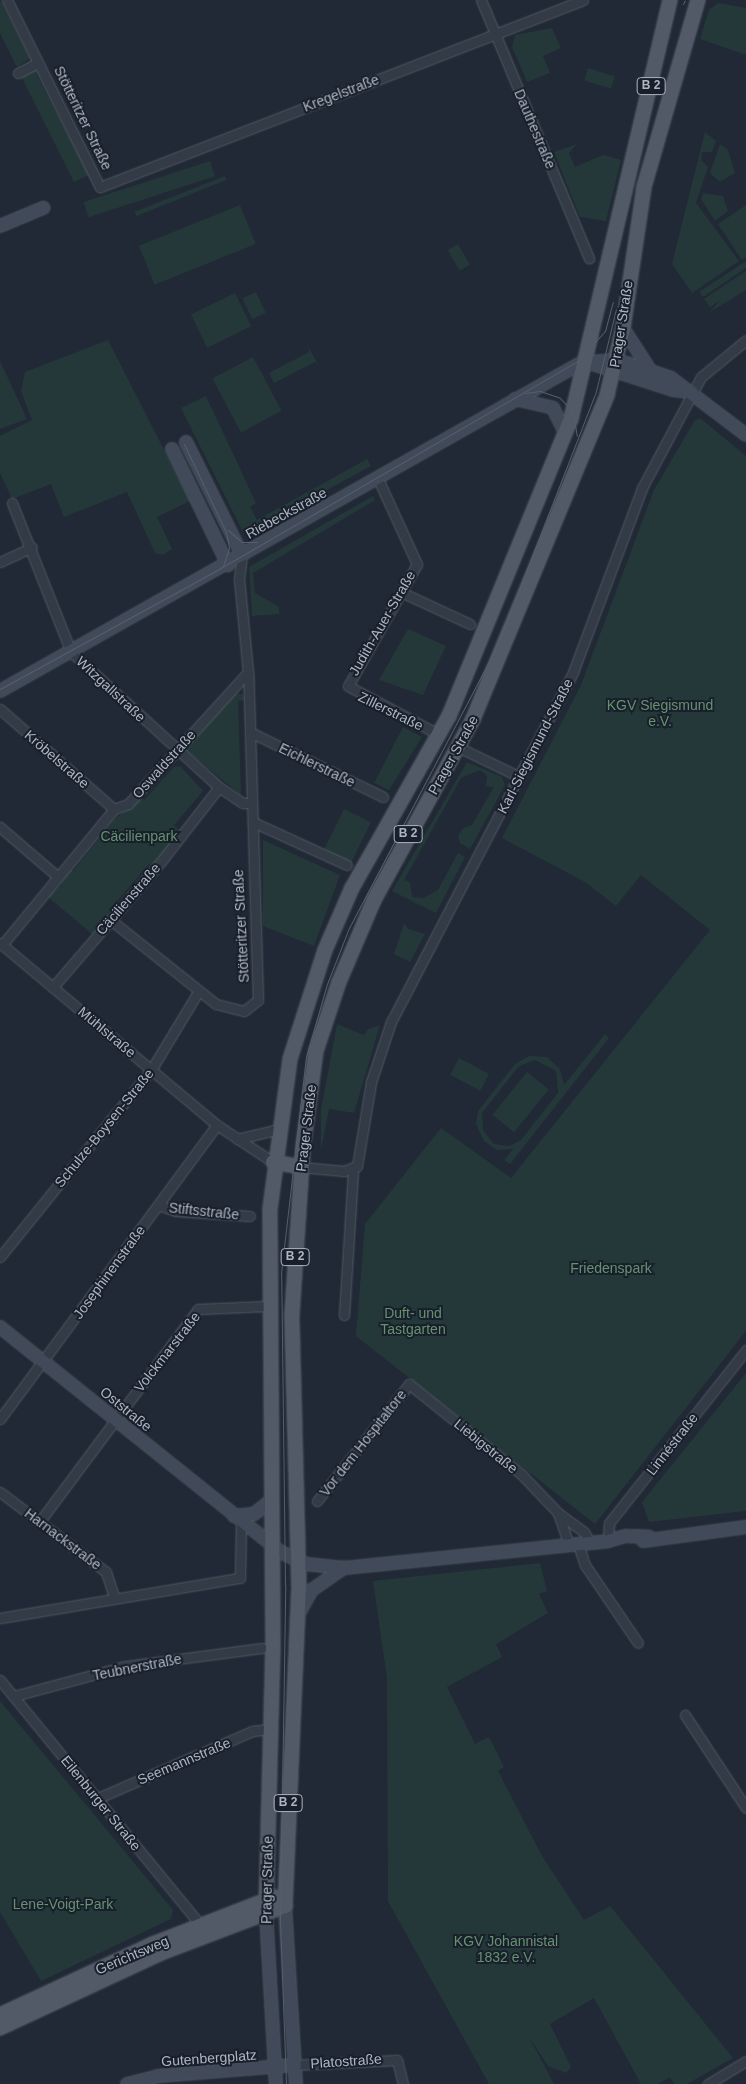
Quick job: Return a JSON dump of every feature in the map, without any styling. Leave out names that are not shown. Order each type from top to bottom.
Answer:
[{"type":"main road","name":"Prager Straße","points":[[271,1500],[267,1306],[273,1162],[292,1051],[325,950],[372,848],[438,734],[483,639],[565,433],[587,362],[670,0]]},
{"type":"main road","name":"Prager Straße","points":[[298,1561],[295,1521],[292,1314],[301,1167],[323,1022],[374,900],[458,747],[535,576],[615,366],[623,328],[644,187],[698,0]]},
{"type":"main road","points":[[0,226],[43,208]]},
{"type":"main road","points":[[623,328],[650,370]]},
{"type":"main road","points":[[587,362],[650,370],[692,392],[746,435]]},
{"type":"main road","name":"Riebeckstraße","points":[[0,691],[228,565],[242,555],[378,479],[514,399],[587,362]]},
{"type":"main road","points":[[615,366],[692,392]]},
{"type":"main road","points":[[514,399],[553,408],[565,433]]},
{"type":"main road","points":[[186,442],[242,555]]},
{"type":"main road","points":[[172,449],[228,565]]},
{"type":"main road","points":[[273,1162],[301,1167]]},
{"type":"main road","name":"Oststraße","points":[[0,1327],[271,1545],[298,1561]]},
{"type":"main road","points":[[237,1518],[254,1514],[271,1500]]},
{"type":"main road","name":"B 2","points":[[271,1500],[271,1545]]},
{"type":"main road","points":[[298,1561],[344,1568],[746,1527]]},
{"type":"main road","name":"Prager Straße","points":[[271,1545],[271,1729],[266,1905],[273,2068],[276,2084]]},
{"type":"main road","name":"B 2","points":[[298,1561],[298,1615]]},
{"type":"main road","points":[[298,1615],[312,1590],[344,1568]]},
{"type":"main road","name":"Prager Straße","points":[[296,2084],[285,1901],[298,1615]]},
{"type":"main road","points":[[266,1905],[285,1901]]},
{"type":"main road","name":"Gerichtsweg","points":[[0,2015],[201,1926],[266,1905]]},
{"type":"main road","name":"Gerichtsweg","points":[[0,2028],[266,1905]]},
{"type":"main road","name":"Gutenbergplatz","points":[[127,2084],[158,2076],[294,2066]]},
{"type":"street","name":"Stötteritzer Straße","points":[[7,0],[100,186]]},
{"type":"street","name":"Dauthestraße","points":[[481,0],[589,258]]},
{"type":"street","name":"Kregelstraße","points":[[100,186],[583,0]]},
{"type":"street","name":"Stötteritzer Straße","points":[[18,73],[38,63]]},
{"type":"street","name":"Karl-Siegismund-Straße","points":[[344,1315],[353,1170],[371,1082],[391,1022],[573,672],[642,488],[692,392],[710,366],[746,340]]},
{"type":"street","name":"Judith-Auer-Straße","points":[[348,686],[401,592],[416,559],[378,479]]},
{"type":"street","name":"Witzgallstraße","points":[[12,503],[32,547],[71,652],[219,787],[243,803],[252,803]]},
{"type":"street","points":[[0,562],[32,547]]},
{"type":"street","name":"Stötteritzer Straße","points":[[112,921],[198,992],[236,1011],[250,1009],[258,1000],[248,672],[239,579],[242,555]]},
{"type":"street","points":[[228,565],[239,579]]},
{"type":"street","points":[[401,592],[470,624]]},
{"type":"street","name":"Oswaldstraße","points":[[1,944],[114,809],[128,804],[248,672]]},
{"type":"street","name":"Zillerstraße","points":[[348,686],[438,734]]},
{"type":"street","name":"Kröbelstraße","points":[[0,709],[114,809]]},
{"type":"street","name":"Eichlerstraße","points":[[250,732],[383,797]]},
{"type":"street","points":[[458,747],[520,777]]},
{"type":"street","name":"Cäcilienstraße","points":[[53,987],[112,921],[219,787]]},
{"type":"street","points":[[253,822],[347,865]]},
{"type":"street","points":[[0,826],[57,876]]},
{"type":"street","name":"Mühlstraße","points":[[1,944],[217,1125],[273,1162]]},
{"type":"street","name":"Schulze-Boysen-Straße","points":[[0,1256],[151,1070],[198,992]]},
{"type":"street","name":"Josephinenstraße","points":[[0,1419],[217,1125]]},
{"type":"street","points":[[237,1139],[278,1129]]},
{"type":"street","points":[[301,1167],[353,1170]]},
{"type":"street","name":"Stiftsstraße","points":[[158,1205],[175,1211],[250,1216]]},
{"type":"street","name":"Volckmarstraße","points":[[40,1521],[198,1309],[267,1306]]},
{"type":"street","name":"Linnéstraße","points":[[608,1542],[609,1524],[746,1350]]},
{"type":"street","name":"Vor dem Hospitaltore","points":[[317,1501],[410,1384]]},
{"type":"street","name":"Liebigstraße","points":[[410,1384],[522,1475],[558,1514],[579,1544],[585,1565],[638,1643]]},
{"type":"street","name":"Harnackstraße","points":[[0,1492],[106,1572],[114,1596]]},
{"type":"street","name":"Liebigstraße","points":[[558,1514],[584,1532],[579,1544]]},
{"type":"street","points":[[0,1618],[114,1596],[240,1578],[237,1518]]},
{"type":"street","name":"Teubnerstraße","points":[[14,1696],[125,1666],[262,1648]]},
{"type":"street","name":"Eilenburger Straße","points":[[0,1680],[201,1926]]},
{"type":"street","points":[[685,1715],[746,1808]]},
{"type":"street","name":"Seemannstraße","points":[[98,1798],[252,1732],[271,1729]]},
{"type":"street","name":"Platostraße","points":[[294,2066],[397,2060],[403,2084]]},
{"type":"street","points":[[708,2084],[746,2061]]},
{"type":"green space","points":[[0,0],[30,58],[17,67],[0,33]]},
{"type":"green space","points":[[718,3],[746,8],[746,55],[700,39],[709,10]]},
{"type":"green space","points":[[552,28],[561,48],[543,56],[550,73],[527,82],[512,47],[515,35]]},
{"type":"green space","points":[[588,68],[615,76],[611,89],[584,80]]},
{"type":"green space","points":[[34,70],[89,175],[74,182],[21,76]]},
{"type":"green space","points":[[705,132],[716,141],[712,152],[702,152],[701,160],[708,167],[696,203],[739,261],[692,293],[672,264]]},
{"type":"green space","points":[[577,144],[569,153],[575,167],[603,155],[621,160],[606,221],[580,217],[554,152]]},
{"type":"green space","points":[[720,144],[728,150],[735,173],[720,182],[710,173]]},
{"type":"green space","points":[[210,161],[215,176],[88,217],[84,202]]},
{"type":"green space","points":[[225,176],[226,180],[137,216],[134,212]]},
{"type":"green space","points":[[703,193],[723,196],[728,211],[715,221],[701,199]]},
{"type":"green space","points":[[240,205],[256,244],[155,285],[139,246]]},
{"type":"green space","points":[[746,205],[746,257],[742,260],[718,224]]},
{"type":"green space","points":[[458,244],[470,265],[460,271],[448,250]]},
{"type":"green space","points":[[746,261],[746,268],[703,297],[699,292]]},
{"type":"green space","points":[[746,271],[746,290],[708,313],[721,300],[710,307],[704,299]]},
{"type":"green space","points":[[256,292],[266,313],[252,319],[242,298]]},
{"type":"green space","points":[[235,293],[251,326],[207,348],[191,314]]},
{"type":"green space","points":[[108,340],[190,501],[157,517],[172,549],[163,555],[155,553],[127,492],[64,517],[51,484],[12,499],[0,473],[0,436],[32,420],[21,391],[25,372]]},
{"type":"green space","points":[[308,346],[319,366],[315,362],[274,383],[269,373],[309,352]]},
{"type":"green space","points":[[253,357],[282,411],[241,432],[212,379]]},
{"type":"green space","points":[[0,361],[27,419],[0,429]]},
{"type":"green space","points":[[206,396],[256,503],[250,507],[257,520],[367,459],[371,466],[248,533],[243,532],[181,408]]},
{"type":"green space","name":"Friedenspark","points":[[700,418],[746,456],[746,1331],[595,1524],[356,1336],[365,1224],[441,1128],[511,1178],[710,930],[641,875],[616,906],[585,882],[502,838],[581,685],[654,490],[695,420]]},
{"type":"green space","points":[[373,496],[375,500],[253,573],[255,593],[279,607],[279,614],[252,616],[249,567]]},
{"type":"green space","points":[[408,629],[446,646],[423,695],[379,680]]},
{"type":"green space","points":[[235,693],[243,694],[245,700],[238,701],[241,795],[186,750]]},
{"type":"green space","points":[[403,727],[422,737],[389,790],[374,783]]},
{"type":"green space","points":[[467,762],[502,777],[505,785],[470,849],[460,843],[458,836],[463,828],[472,825],[494,787],[486,786],[487,776],[480,770],[461,778],[404,880],[410,882],[412,897],[423,898],[438,890],[458,853],[465,857],[436,913],[392,891]]},
{"type":"green space","name":"Cäcilienpark","points":[[180,766],[203,791],[174,825],[178,829],[166,851],[152,866],[149,864],[112,907],[115,911],[92,934],[48,897],[61,885],[69,867],[73,871],[114,820],[140,797],[144,800],[174,767]]},
{"type":"green space","points":[[344,809],[371,822],[351,863],[324,850]]},
{"type":"green space","points":[[263,840],[340,875],[314,946],[263,926]]},
{"type":"green space","points":[[404,923],[408,929],[425,934],[410,962],[394,954]]},
{"type":"green space","points":[[337,1024],[364,1035],[368,1029],[380,1025],[354,1113],[329,1109],[321,1150],[321,1110]]},
{"type":"green space","points":[[605,1034],[609,1038],[510,1164],[504,1160],[513,1149],[497,1150],[484,1141],[476,1124],[478,1111],[515,1064],[529,1056],[547,1057],[560,1069],[564,1085]],"holes":[[[535,1060],[556,1071],[558,1093],[521,1140],[510,1146],[494,1144],[483,1130],[482,1113],[519,1066]]]},
{"type":"green space","points":[[459,1058],[489,1074],[480,1091],[450,1075]]},
{"type":"green space","points":[[527,1072],[549,1090],[514,1132],[492,1115]]},
{"type":"green space","points":[[746,1373],[746,1511],[649,1522],[642,1502]]},
{"type":"green space","name":"KGV Johannistal 1832 e.V.","points":[[540,1563],[547,1591],[539,1594],[548,1613],[496,1644],[502,1657],[447,1687],[475,1744],[489,1737],[504,1767],[498,1771],[542,1856],[584,1920],[610,1906],[733,2058],[687,2084],[674,2084],[670,2077],[658,2084],[641,2084],[594,1998],[550,2024],[571,2067],[566,2073],[548,2066],[529,2037],[554,2084],[489,2084],[388,1901],[387,1678],[373,1581]]},
{"type":"green space","name":"Lene-Voigt-Park","points":[[0,1701],[173,1910],[171,1919],[41,1981],[0,1912]]},
{"type":"tram line","points":[[683,4],[685,0]]},
{"type":"tram line","points":[[0,689],[212,573],[578,361],[605,331],[613,302]]},
{"type":"tram line","points":[[286,2084],[280,1922],[285,1585],[281,1273],[306,1057],[327,984],[349,928],[498,644],[596,391],[616,309]]},
{"type":"tram line","points":[[525,393],[540,391],[560,398],[573,412],[577,436]]},
{"type":"tram line","points":[[184,444],[226,532],[229,548],[223,566]]},
{"type":"tram line","points":[[228,530],[242,542],[257,542]]},
{"type":"park label","name":"KGV Siegismund e.V.","points":[[660,714]]},
{"type":"park label","name":"Duft- und Tastgarten","points":[[413,1322]]}]
